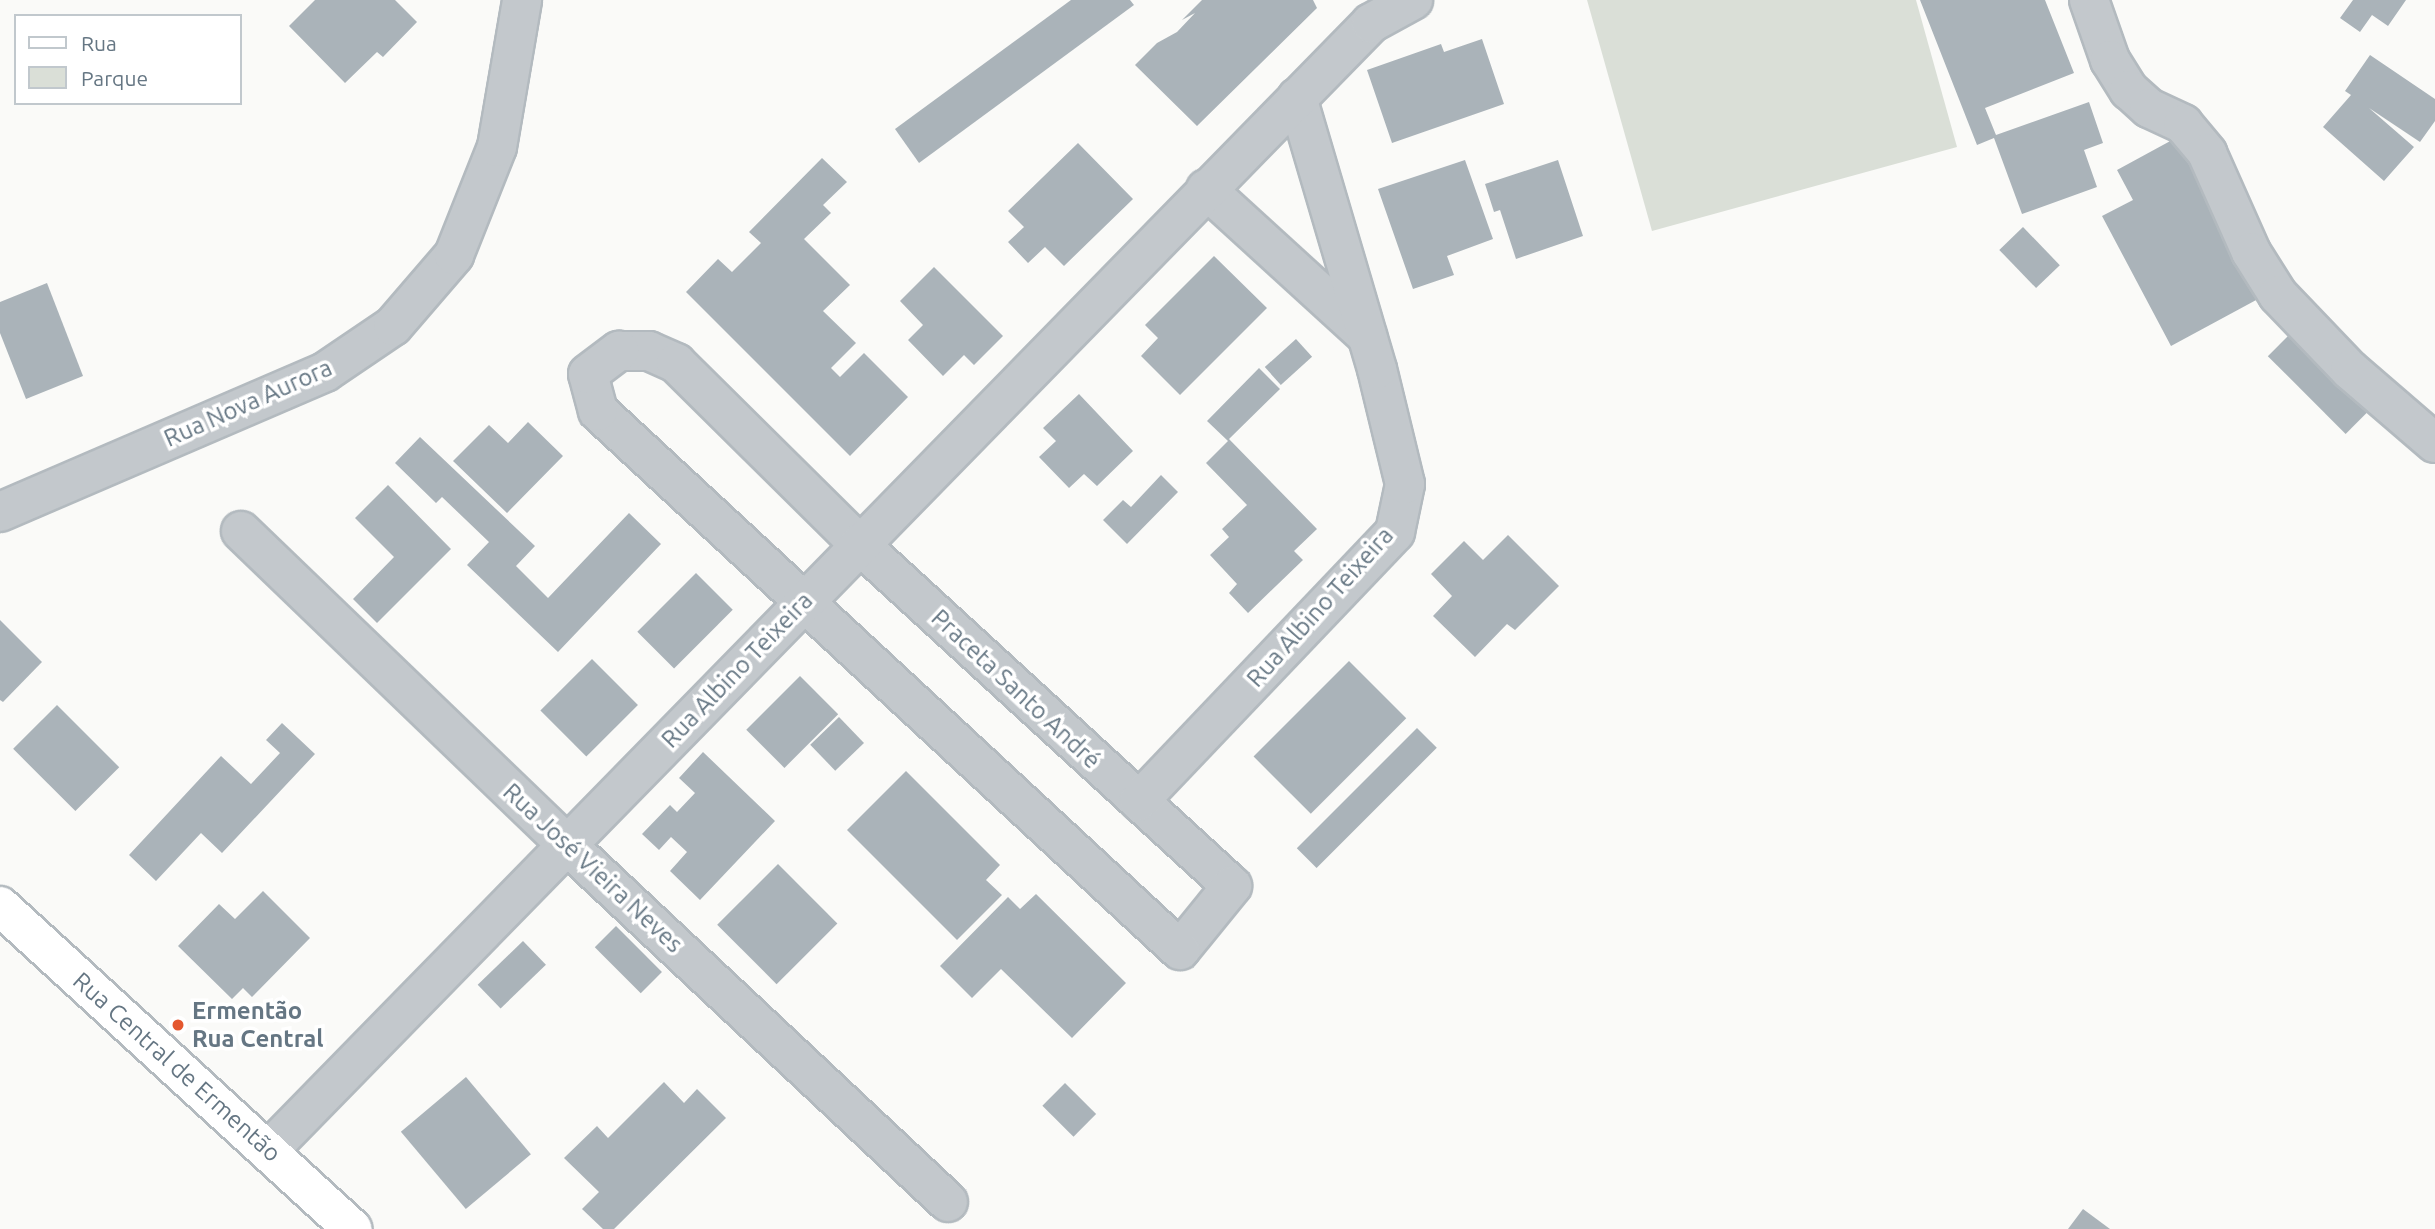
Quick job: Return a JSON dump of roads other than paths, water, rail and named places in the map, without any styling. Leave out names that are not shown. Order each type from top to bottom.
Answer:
[{"type":"street","name":"Rua Nova Aurora","points":[[0,512],[325,372],[393,326],[454,255],[497,147],[522,0]]},
{"type":"street","name":"Rua Albino Teixeira","points":[[269,1150],[1371,23],[1413,0]]},
{"type":"street","points":[[2089,0],[2110,60],[2129,90],[2149,108],[2183,124],[2207,153],[2236,222],[2278,295],[2350,370],[2435,443]]},
{"type":"street","name":"Rua Albino Teixeira","points":[[1139,802],[1395,532],[1405,484],[1367,336],[1297,98]]},
{"type":"street","points":[[1206,189],[1367,336]]},
{"type":"street","name":"Praceta Santo André","points":[[619,351],[649,351],[676,363],[859,544],[1231,886],[1180,950],[802,603],[598,411],[588,374],[619,351]]},
{"type":"street","name":"Rua José Vieira Neves","points":[[241,531],[567,845],[948,1202]]},
{"type":"street","name":"Rua Central de Ermentão","points":[[0,906],[353,1229]]},
{"type":"place","name":"Ermentão Rua Central","points":[[178,1025]]}]
